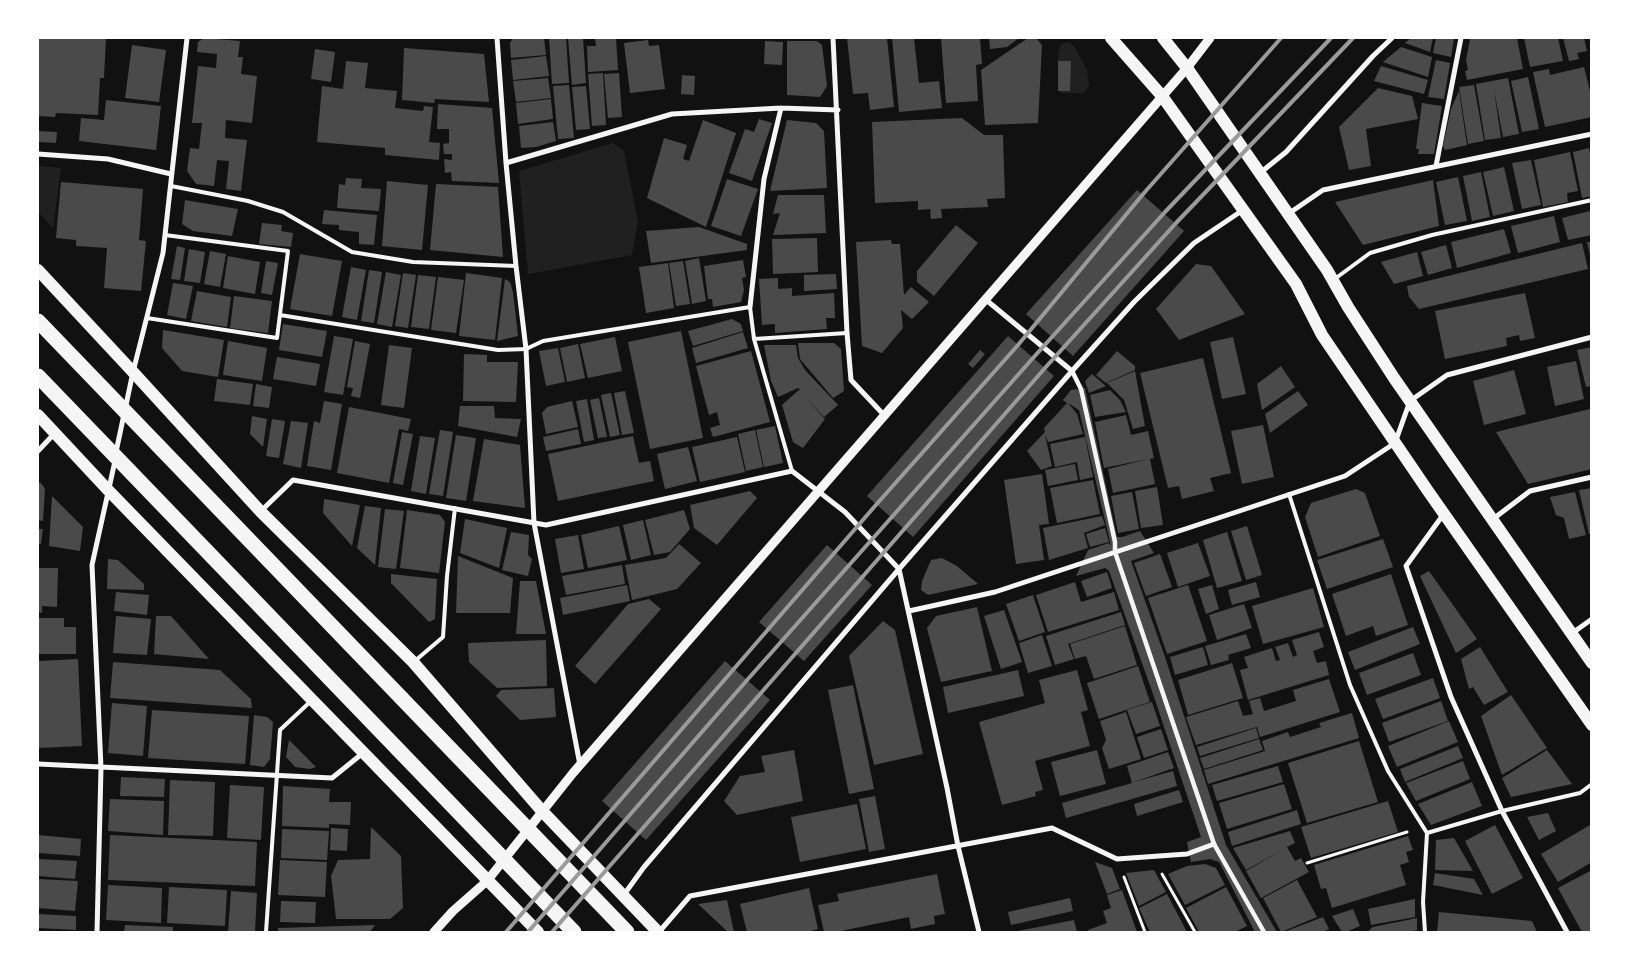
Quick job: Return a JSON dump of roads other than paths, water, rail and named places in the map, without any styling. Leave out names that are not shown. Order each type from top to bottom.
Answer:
[{"type":"highway","points":[[38,321],[627,932]]},
{"type":"highway","points":[[38,376],[574,932]]},
{"type":"main road","points":[[1112,38],[1162,96],[1296,284],[1322,335],[1444,514],[1592,725]]},
{"type":"main road","points":[[1163,38],[1288,214],[1333,280],[1348,307],[1410,402],[1592,663]]},
{"type":"main road","points":[[38,270],[261,512],[413,662],[542,811],[658,932]]},
{"type":"main road","points":[[38,415],[108,490],[538,932]]},
{"type":"street","points":[[97,932],[101,768],[92,565],[133,372],[163,253],[187,38]]},
{"type":"street","points":[[497,38],[506,163],[526,349],[534,523],[580,766]]},
{"type":"street","points":[[833,38],[838,110],[847,333],[851,380],[884,415]]},
{"type":"street","points":[[434,932],[453,911],[487,881],[580,766],[1162,96],[1210,38]]},
{"type":"street","points":[[1260,174],[1286,152],[1373,56],[1392,38]]},
{"type":"street","points":[[1436,166],[1461,38]]},
{"type":"street","points":[[506,163],[672,114],[696,111],[781,108],[838,110]]},
{"type":"street","points":[[750,306],[764,179],[781,108]]},
{"type":"street","points":[[1288,214],[1323,190],[1592,134]]},
{"type":"street","points":[[38,154],[108,159],[172,174]]},
{"type":"street","points":[[623,896],[644,867],[899,569],[1134,302],[1194,243],[1243,210]]},
{"type":"street","points":[[985,299],[1072,371],[1081,389],[1115,542],[1115,552],[1214,844],[1264,932]]},
{"type":"street","points":[[910,611],[995,592],[1345,476],[1396,443],[1410,402],[1447,375],[1592,337]]},
{"type":"street","points":[[38,451],[54,434]]},
{"type":"street","points":[[261,512],[293,480],[546,525],[792,471],[845,512],[899,569],[910,611],[948,788],[958,846],[979,932]]},
{"type":"street","points":[[1492,520],[1530,491],[1592,476]]},
{"type":"street","points":[[1444,514],[1406,566],[1451,697],[1502,811],[1567,932]]},
{"type":"street","points":[[1571,634],[1592,619]]},
{"type":"street","points":[[38,764],[332,778],[363,753]]},
{"type":"street","points":[[658,932],[690,896],[1052,828],[1117,859],[1187,854],[1214,844]]},
{"type":"lane","points":[[171,186],[248,202],[283,212],[352,252],[413,262],[516,266]]},
{"type":"lane","points":[[1333,280],[1370,253],[1432,235],[1592,200]]},
{"type":"lane","points":[[147,318],[277,338],[288,251],[165,235]]},
{"type":"lane","points":[[280,315],[498,350],[526,349],[542,341],[750,306],[754,339],[792,471]]},
{"type":"lane","points":[[754,339],[847,333]]},
{"type":"lane","points":[[1289,494],[1350,685],[1388,771],[1427,834],[1423,902],[1425,932]]},
{"type":"lane","points":[[413,662],[443,637],[447,576],[455,508]]},
{"type":"lane","points":[[266,932],[280,730],[312,700]]},
{"type":"lane","points":[[1427,834],[1502,811],[1580,793],[1592,784]]},
{"type":"railway","points":[[506,932],[875,506],[1018,345],[1144,193],[1281,38]]},
{"type":"railway","points":[[528,932],[748,679],[1033,358],[1165,212],[1331,38]]},
{"type":"railway","points":[[552,932],[1045,368],[1176,223],[1353,38]]}]
